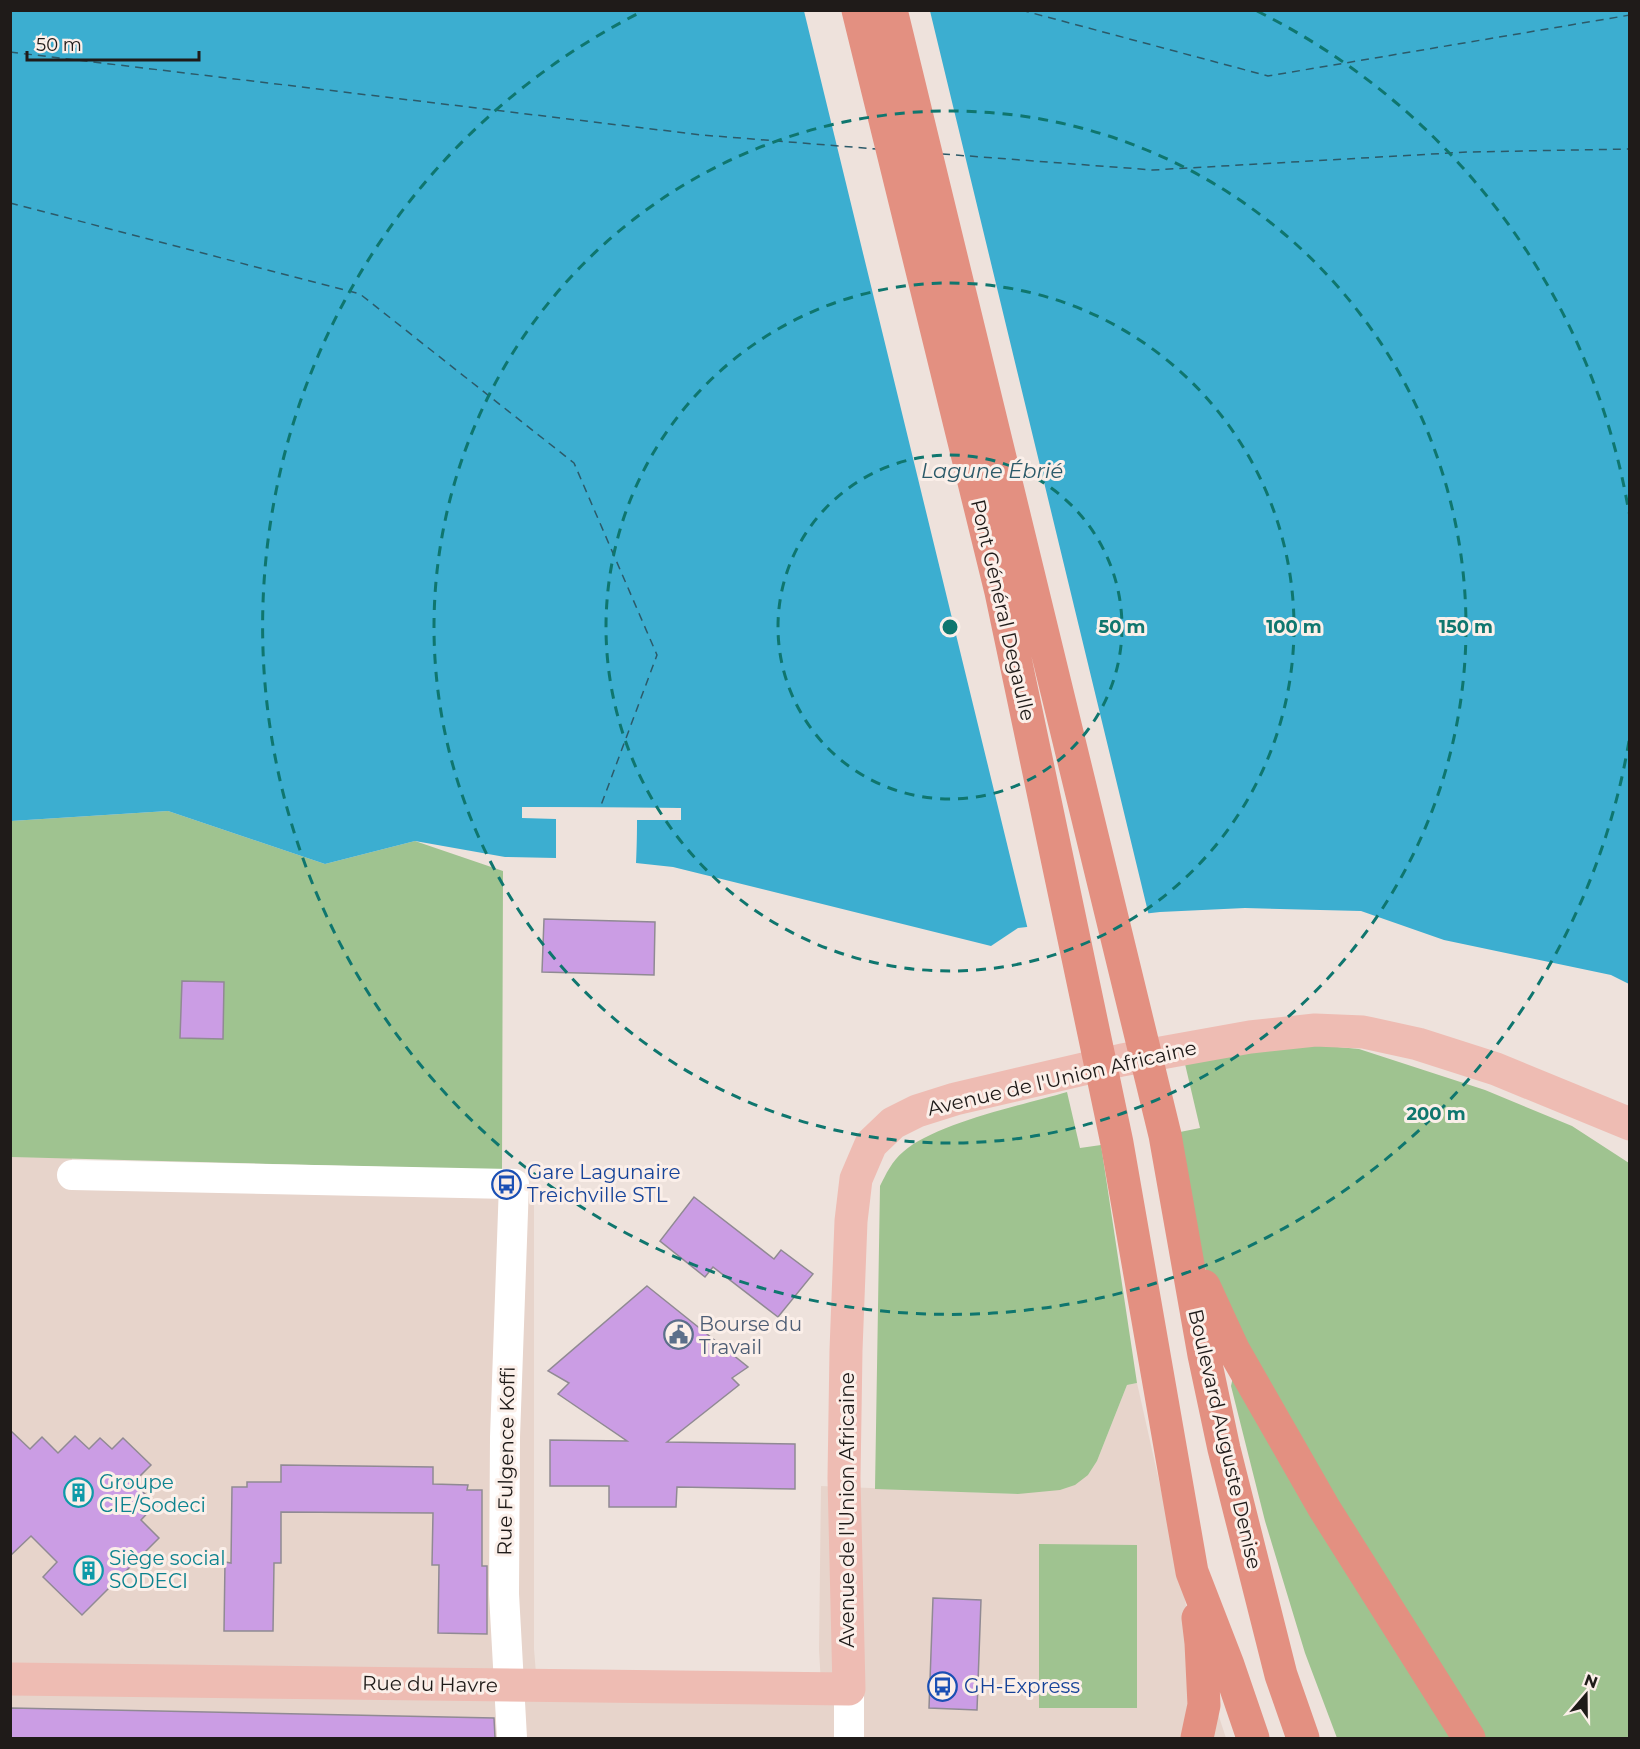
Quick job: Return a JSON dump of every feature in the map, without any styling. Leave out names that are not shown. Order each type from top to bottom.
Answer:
[{"type":"highway","name":"Pont Général Degaulle","points":[[858,10],[1001,592],[1117,1143],[1192,1572]]},
{"type":"highway","name":"Pont Général Degaulle","points":[[891,10],[1165,1135]]},
{"type":"highway","name":"Boulevard Auguste Denise","points":[[1165,1135],[1204,1355],[1224,1449],[1281,1675],[1303,1738]]},
{"type":"highway","points":[[1184,1240],[1233,1349],[1312,1488],[1469,1738]]},
{"type":"highway","points":[[1192,1572],[1201,1643],[1204,1705],[1197,1738]]},
{"type":"highway","points":[[1192,1572],[1253,1738]]},
{"type":"main road","name":"Avenue de l'Union Africaine","points":[[849,1689],[844,1478],[851,1221],[856,1179],[871,1144],[893,1123],[917,1111],[955,1099],[1122,1060],[1250,1037],[1315,1030],[1363,1032],[1418,1044],[1496,1070],[1629,1124]]},
{"type":"main road","name":"Rue du Havre","points":[[10,1679],[849,1689]]},
{"type":"street","name":"Rue Fulgence Koffi","points":[[72,1175],[514,1184],[505,1448],[504,1594],[512,1738]]},
{"type":"street","name":"Avenue de l'Union Africaine","points":[[849,1689],[849,1738]]},
{"type":"shaded area","points":[[11,1157],[72,1158],[72,1182],[492,1192],[534,1185],[534,1649],[538,1698],[822,1701],[819,1650],[821,1486],[1018,1494],[1088,1475],[1097,1461],[1127,1385],[1137,1383],[1191,1632],[1226,1738],[11,1738]]},
{"type":"green space","points":[[168,811],[325,864],[415,841],[503,871],[502,1170],[11,1157],[11,821]]},
{"type":"green space","points":[[1316,1045],[1359,1049],[1485,1090],[1572,1126],[1629,1163],[1629,1738],[1337,1738],[1305,1653],[1265,1521],[1231,1386],[1240,1346],[1204,1265],[1180,1132],[1200,1128],[1185,1064],[1250,1050]]},
{"type":"green space","points":[[1067,1092],[1080,1148],[1101,1145],[1137,1383],[1127,1385],[1097,1461],[1088,1475],[1075,1485],[1060,1490],[1018,1494],[875,1489],[880,1186],[890,1168],[903,1152],[936,1132],[981,1116]]},
{"type":"green space","points":[[1039,1544],[1137,1545],[1137,1708],[1039,1708]]},
{"type":"water","name":"Lagune Ébrié","points":[[11,11],[1629,11],[1629,984],[1611,975],[1444,940],[1361,911],[1245,908],[1160,912],[1018,928],[991,946],[673,867],[636,863],[637,820],[681,820],[681,808],[522,807],[522,818],[556,818],[556,858],[505,857],[415,841],[325,864],[168,811],[11,821]]},
{"type":"pier","points":[[804,11],[930,11],[1149,916],[1028,930]]},
{"type":"pier","points":[[522,807],[681,808],[681,820],[637,820],[636,863],[633,863],[634,818],[678,817],[678,811],[525,810],[525,815],[558,817],[559,858],[556,858],[556,819],[522,818]]},
{"type":"building","points":[[544,919],[655,922],[654,975],[542,972]]},
{"type":"building","points":[[182,981],[224,982],[223,1039],[180,1038]]},
{"type":"building","points":[[694,1197],[774,1259],[781,1250],[813,1274],[778,1317],[713,1267],[705,1277],[660,1241]]},
{"type":"building","points":[[647,1286],[748,1367],[732,1378],[739,1385],[667,1442],[795,1444],[795,1489],[677,1487],[676,1507],[609,1507],[609,1486],[550,1486],[550,1440],[627,1441],[558,1394],[569,1383],[548,1371]]},
{"type":"building","name":"Groupe CIE/Sodeci","points":[[10,1430],[30,1449],[42,1437],[58,1453],[75,1436],[89,1449],[100,1438],[112,1449],[123,1438],[151,1465],[133,1483],[156,1504],[141,1520],[159,1538],[82,1615],[43,1577],[57,1562],[31,1536],[10,1556]]},
{"type":"building","points":[[281,1465],[433,1467],[433,1484],[468,1485],[467,1490],[482,1490],[482,1566],[487,1566],[487,1634],[438,1633],[439,1565],[432,1565],[433,1513],[281,1512],[281,1563],[274,1563],[273,1631],[224,1631],[225,1562],[231,1563],[232,1487],[247,1487],[247,1482],[281,1482]]},
{"type":"building","points":[[933,1598],[981,1600],[977,1710],[929,1708]]},
{"type":"building","points":[[11,1708],[494,1718],[495,1738],[10,1738]]},
{"type":"ferry route","points":[[1021,10],[1268,76],[1630,15]]},
{"type":"ferry route","points":[[10,52],[702,135],[877,149]]},
{"type":"ferry route","points":[[942,154],[1153,170],[1468,152],[1630,149]]},
{"type":"ferry route","points":[[10,203],[360,294],[574,463],[657,655],[600,808]]},
{"type":"place","name":"Gare Lagunaire Treichville STL","points":[[506,1184]]},
{"type":"place","name":"Bourse du Travail","points":[[678,1335]]},
{"type":"place","name":"Groupe CIE/Sodeci","points":[[78,1493]]},
{"type":"place","name":"Siège social SODECI","points":[[88,1570]]},
{"type":"place","name":"GH-Express","points":[[943,1686]]}]
